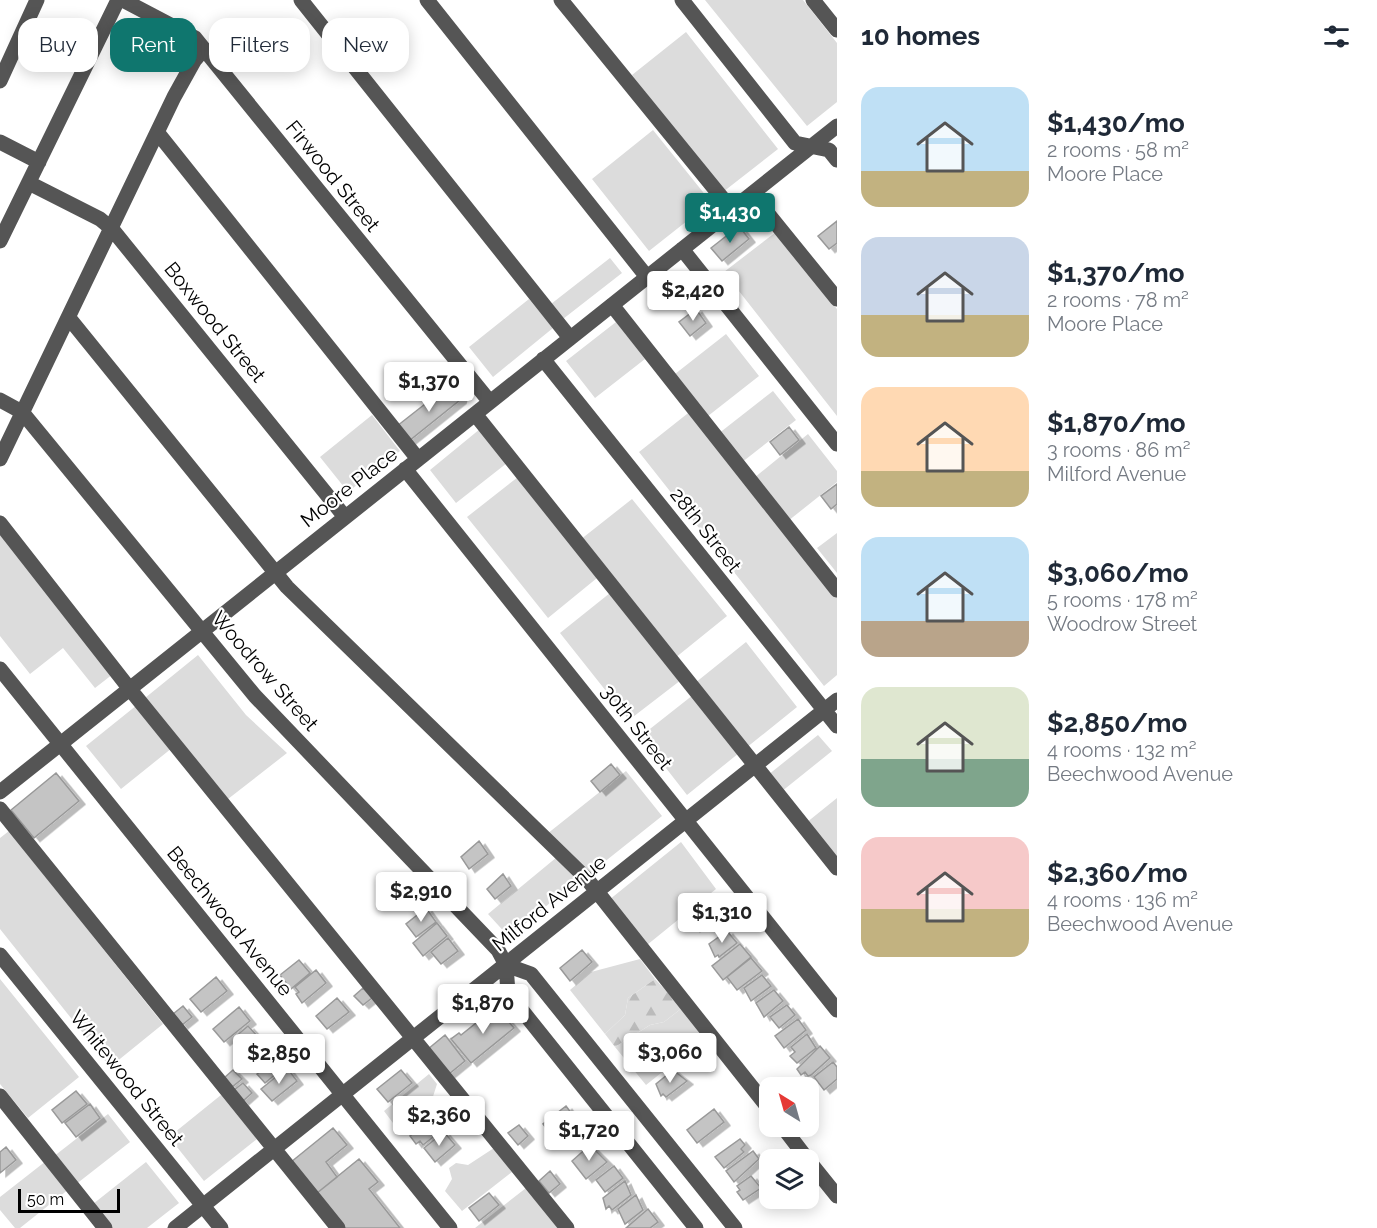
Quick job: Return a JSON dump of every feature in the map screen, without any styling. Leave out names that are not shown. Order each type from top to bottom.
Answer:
[{"type":"street","points":[[0,81],[37,0]]},
{"type":"street","points":[[0,241],[118,0]]},
{"type":"street","name":"Firwood Street","points":[[123,0],[187,32],[204,50],[489,402]]},
{"type":"street","points":[[301,0],[570,338]]},
{"type":"street","points":[[427,0],[646,277]]},
{"type":"street","points":[[561,0],[732,210]]},
{"type":"street","points":[[681,0],[795,143],[829,150],[837,160]]},
{"type":"street","points":[[813,0],[837,30]]},
{"type":"street","points":[[0,459],[157,132],[194,61],[204,50]]},
{"type":"street","name":"Moore Place","points":[[0,792],[837,126]]},
{"type":"street","points":[[157,132],[418,459]]},
{"type":"street","points":[[0,142],[39,162]]},
{"type":"street","name":"Boxwood Street","points":[[28,183],[100,219],[112,229],[345,517]]},
{"type":"street","points":[[752,194],[837,299]]},
{"type":"street","points":[[682,249],[837,444]]},
{"type":"street","points":[[612,305],[837,590]]},
{"type":"street","points":[[69,318],[274,573],[597,891],[759,1096]]},
{"type":"street","name":"28th Street","points":[[543,359],[837,726]]},
{"type":"street","name":"Woodrow Street","points":[[0,400],[22,412],[255,696],[498,950],[506,965],[508,993],[696,1228]]},
{"type":"street","points":[[475,414],[837,868]]},
{"type":"street","name":"30th Street","points":[[405,469],[837,1010]]},
{"type":"street","points":[[0,523],[129,688],[567,1228]]},
{"type":"street","name":"Beechwood Avenue","points":[[0,669],[450,1228]]},
{"type":"street","name":"Milford Avenue","points":[[176,1228],[837,700]]},
{"type":"street","points":[[0,809],[338,1228]]},
{"type":"street","name":"Whitewood Street","points":[[0,955],[221,1228]]},
{"type":"street","points":[[506,965],[531,974],[735,1228]]},
{"type":"street","points":[[0,1096],[105,1228]]},
{"type":"street","points":[[790,1137],[800,1149]]},
{"type":"street","points":[[819,1174],[837,1196]]},
{"type":"green space","points":[[705,0],[803,0],[837,43],[837,102],[807,126]]},
{"type":"green space","points":[[686,32],[778,149],[723,192],[632,75]]},
{"type":"green space","points":[[653,130],[711,202],[649,251],[592,179]]},
{"type":"green space","points":[[776,232],[837,309],[837,416],[724,272]]},
{"type":"green space","points":[[610,258],[622,273],[563,319],[551,304]]},
{"type":"green space","points":[[529,299],[553,328],[493,377],[469,347]]},
{"type":"green space","points":[[616,322],[645,359],[595,398],[566,361]]},
{"type":"green space","points":[[726,334],[759,376],[708,416],[675,374]]},
{"type":"green space","points":[[773,391],[796,420],[741,463],[718,434]]},
{"type":"green space","points":[[692,410],[837,593],[837,675],[824,686],[639,452]]},
{"type":"green space","points":[[372,415],[400,451],[348,492],[320,457]]},
{"type":"green space","points":[[480,429],[507,463],[456,503],[430,470]]},
{"type":"green space","points":[[808,434],[837,471],[837,482],[788,521],[754,478]]},
{"type":"green space","points":[[518,477],[597,578],[548,618],[467,517]]},
{"type":"green space","points":[[632,499],[727,616],[675,658],[580,540]]},
{"type":"green space","points":[[0,532],[113,674],[95,688],[63,648],[30,674],[0,636]]},
{"type":"green space","points":[[837,533],[837,573],[817,548]]},
{"type":"green space","points":[[610,593],[681,680],[629,720],[560,633]]},
{"type":"green space","points":[[746,642],[797,707],[746,748],[695,683]]},
{"type":"green space","points":[[198,655],[246,715],[287,753],[228,799],[145,698]]},
{"type":"green space","points":[[693,695],[739,753],[687,795],[641,736]]},
{"type":"green space","points":[[137,705],[172,748],[121,789],[86,746]]},
{"type":"green space","points":[[818,735],[832,751],[781,792],[768,775]]},
{"type":"green space","points":[[626,771],[662,816],[588,875],[547,834]]},
{"type":"green space","points":[[837,798],[837,862],[806,823]]},
{"type":"green space","points":[[9,831],[163,1024],[110,1067],[0,929],[0,838]]},
{"type":"green space","points":[[681,842],[716,889],[647,945],[609,900]]},
{"type":"green space","points":[[557,857],[580,878],[509,937],[488,914]]},
{"type":"green space","points":[[640,959],[655,979],[628,998],[625,1015],[605,1034],[570,990],[591,972]]},
{"type":"green space","points":[[0,979],[79,1077],[28,1118],[0,1084]]},
{"type":"green space","points":[[655,979],[682,1008],[664,1022],[650,1025],[615,1047],[605,1034],[625,1015],[628,998]]},
{"type":"green space","points":[[682,1008],[705,1038],[646,1085],[615,1047],[650,1025],[664,1022]]},
{"type":"green space","points":[[429,1074],[437,1084],[430,1106],[399,1131],[384,1111]]},
{"type":"green space","points":[[221,1095],[257,1139],[204,1181],[169,1137]]},
{"type":"green space","points":[[108,1114],[130,1142],[75,1185],[53,1157]]},
{"type":"green space","points":[[494,1148],[512,1172],[462,1211],[445,1191],[452,1179],[449,1168],[456,1163],[468,1165]]},
{"type":"green space","points":[[46,1161],[69,1189],[20,1228],[15,1228],[0,1210],[0,1197]]},
{"type":"green space","points":[[146,1162],[179,1203],[147,1228],[112,1228],[93,1204]]},
{"type":"green space","points":[[526,1188],[558,1228],[475,1228]]},
{"type":"building","points":[[837,221],[837,243],[829,249],[818,236]]},
{"type":"building","points":[[739,226],[749,239],[722,261],[711,248]]},
{"type":"building","points":[[696,309],[706,323],[690,336],[679,322]]},
{"type":"building","points":[[453,386],[461,396],[460,400],[409,441],[397,426],[443,390],[445,392]]},
{"type":"building","points":[[789,427],[799,440],[780,455],[770,442]]},
{"type":"building","points":[[837,484],[837,504],[831,509],[821,496]]},
{"type":"building","points":[[611,764],[620,775],[600,792],[591,781]]},
{"type":"building","points":[[56,773],[79,801],[34,838],[11,810]]},
{"type":"building","points":[[479,841],[488,854],[469,869],[461,857]]},
{"type":"building","points":[[503,874],[511,886],[495,899],[487,889]]},
{"type":"building","points":[[704,902],[713,913],[694,928],[687,914]]},
{"type":"building","points":[[426,908],[436,922],[416,937],[406,924]]},
{"type":"building","points":[[437,923],[447,936],[423,956],[413,943]]},
{"type":"building","points":[[727,931],[737,943],[719,957],[718,955],[715,957],[709,944]]},
{"type":"building","points":[[448,938],[458,951],[441,964],[431,952]]},
{"type":"building","points":[[740,944],[751,957],[723,980],[712,966]]},
{"type":"building","points":[[582,950],[592,962],[570,981],[560,968]]},
{"type":"building","points":[[751,958],[762,971],[737,990],[727,977]]},
{"type":"building","points":[[299,960],[310,973],[291,989],[280,975]]},
{"type":"building","points":[[316,970],[326,983],[302,1003],[296,994],[299,992],[295,987]]},
{"type":"building","points":[[762,975],[771,986],[751,1001],[744,988]]},
{"type":"building","points":[[216,977],[227,991],[201,1012],[190,999]]},
{"type":"building","points":[[363,988],[372,998],[363,1005],[354,996]]},
{"type":"building","points":[[774,990],[783,1001],[764,1017],[756,1003]]},
{"type":"building","points":[[337,998],[349,1012],[327,1029],[316,1016]]},
{"type":"building","points":[[787,1005],[795,1015],[779,1028],[770,1017]]},
{"type":"building","points":[[183,1006],[192,1017],[182,1025],[173,1014]]},
{"type":"building","points":[[239,1007],[250,1021],[224,1042],[213,1029]]},
{"type":"building","points":[[496,1007],[514,1028],[471,1063],[451,1039],[459,1033],[461,1035]]},
{"type":"building","points":[[798,1019],[806,1030],[784,1048],[775,1036]]},
{"type":"building","points":[[248,1026],[259,1038],[245,1049],[235,1037]]},
{"type":"building","points":[[807,1034],[816,1048],[797,1063],[790,1056],[795,1052],[791,1047]]},
{"type":"building","points":[[445,1035],[465,1061],[449,1074],[428,1049]]},
{"type":"building","points":[[265,1038],[275,1050],[256,1066],[251,1060],[246,1063],[241,1057]]},
{"type":"building","points":[[820,1046],[830,1058],[811,1075],[808,1076],[805,1072],[801,1075],[797,1069]]},
{"type":"building","points":[[273,1054],[284,1067],[265,1083],[257,1074],[261,1071],[258,1067]]},
{"type":"building","points":[[833,1062],[837,1067],[837,1079],[824,1090],[819,1084],[819,1077],[814,1077]]},
{"type":"building","points":[[287,1068],[297,1081],[272,1101],[261,1089]]},
{"type":"building","points":[[233,1070],[242,1079],[232,1087],[224,1078]]},
{"type":"building","points":[[401,1070],[412,1083],[388,1102],[377,1089]]},
{"type":"building","points":[[673,1070],[687,1081],[666,1097],[663,1094],[661,1096],[656,1084]]},
{"type":"building","points":[[243,1083],[252,1093],[243,1101],[234,1090]]},
{"type":"building","points":[[76,1091],[87,1104],[62,1123],[52,1110]]},
{"type":"building","points":[[90,1104],[100,1118],[76,1137],[65,1123]]},
{"type":"building","points":[[566,1106],[575,1118],[552,1136],[543,1124]]},
{"type":"building","points":[[714,1109],[724,1122],[697,1143],[687,1130]]},
{"type":"building","points":[[437,1114],[447,1126],[423,1145],[420,1141],[416,1144],[410,1136]]},
{"type":"building","points":[[519,1125],[528,1136],[518,1145],[508,1133]]},
{"type":"building","points":[[333,1128],[347,1145],[326,1162],[337,1177],[317,1193],[291,1162]]},
{"type":"building","points":[[444,1132],[455,1145],[435,1162],[424,1148]]},
{"type":"building","points":[[740,1139],[745,1145],[741,1149],[744,1152],[724,1168],[715,1157]]},
{"type":"building","points":[[590,1145],[607,1162],[586,1179],[572,1161]]},
{"type":"building","points":[[6,1147],[16,1160],[0,1173],[0,1152]]},
{"type":"building","points":[[753,1151],[759,1159],[734,1182],[726,1171]]},
{"type":"building","points":[[359,1159],[378,1182],[369,1189],[400,1228],[345,1228],[317,1193]]},
{"type":"building","points":[[614,1166],[623,1178],[605,1192],[596,1180]]},
{"type":"building","points":[[550,1171],[560,1184],[549,1193],[539,1181]]},
{"type":"building","points":[[751,1176],[759,1186],[759,1189],[743,1200],[737,1192],[740,1190],[737,1186]]},
{"type":"building","points":[[625,1181],[631,1195],[612,1210],[609,1206],[606,1209],[603,1198]]},
{"type":"building","points":[[489,1193],[499,1205],[479,1221],[469,1208]]},
{"type":"building","points":[[636,1195],[643,1210],[625,1224],[618,1209]]},
{"type":"building","points":[[648,1209],[658,1222],[650,1228],[626,1228]]}]
